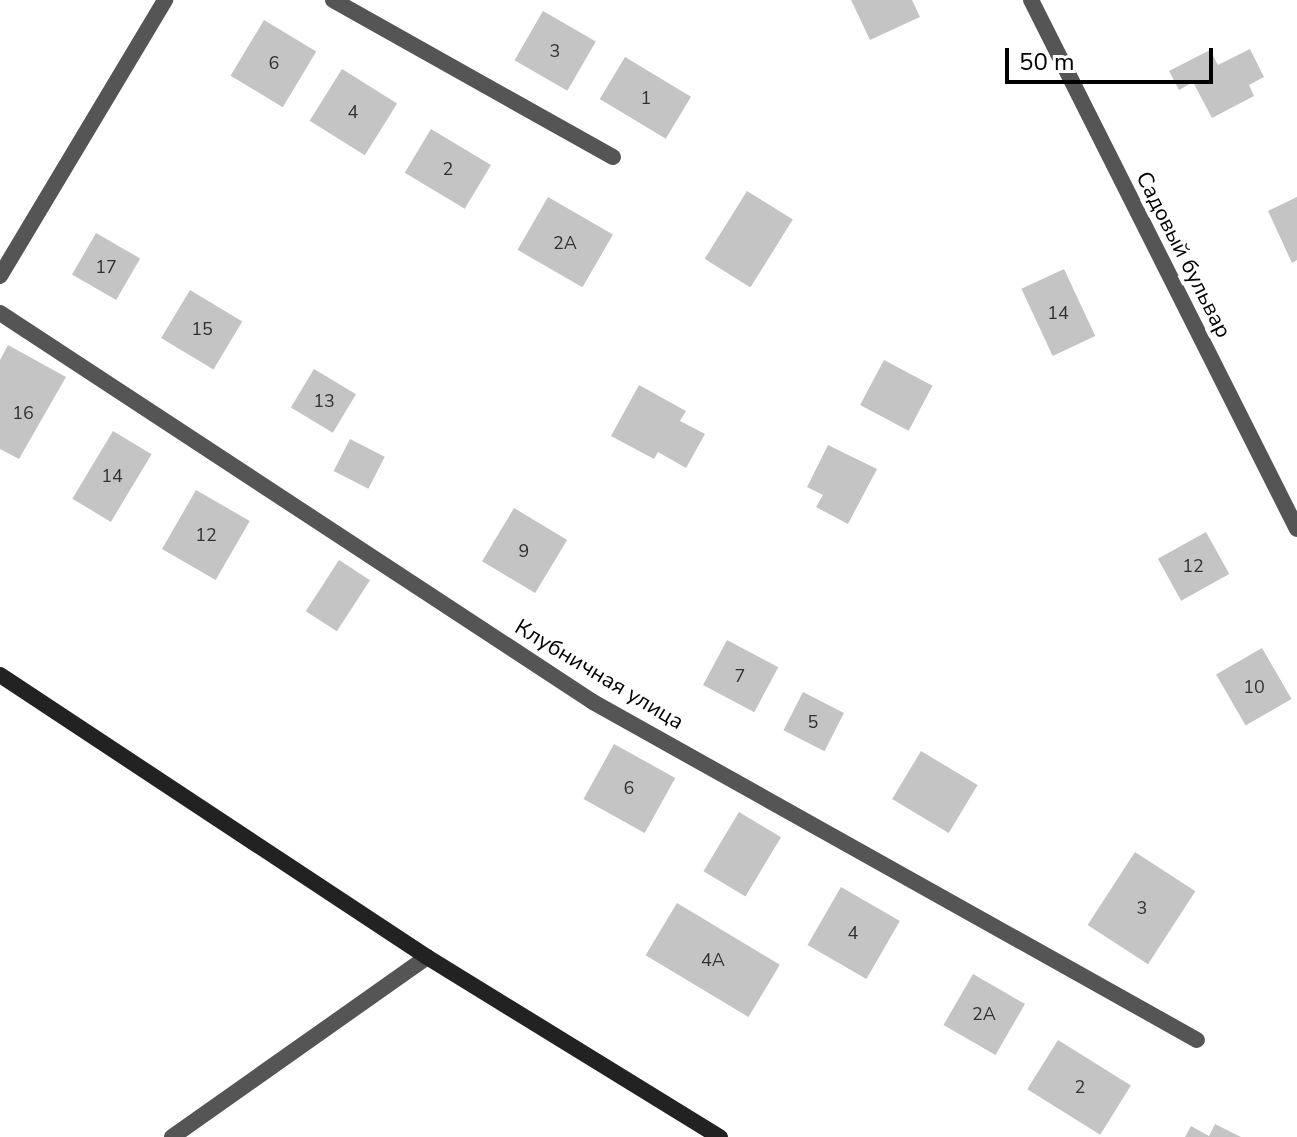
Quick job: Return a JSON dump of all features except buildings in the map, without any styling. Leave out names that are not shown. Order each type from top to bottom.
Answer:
[{"type":"main road","points":[[0,675],[427,957],[720,1137]]},
{"type":"street","points":[[0,276],[165,0]]},
{"type":"street","points":[[333,0],[613,157]]},
{"type":"street","name":"Садовый бульвар","points":[[1031,0],[1297,529]]},
{"type":"street","name":"Клубничная улица","points":[[0,313],[593,702],[1197,1040]]},
{"type":"street","points":[[172,1137],[427,957]]}]
